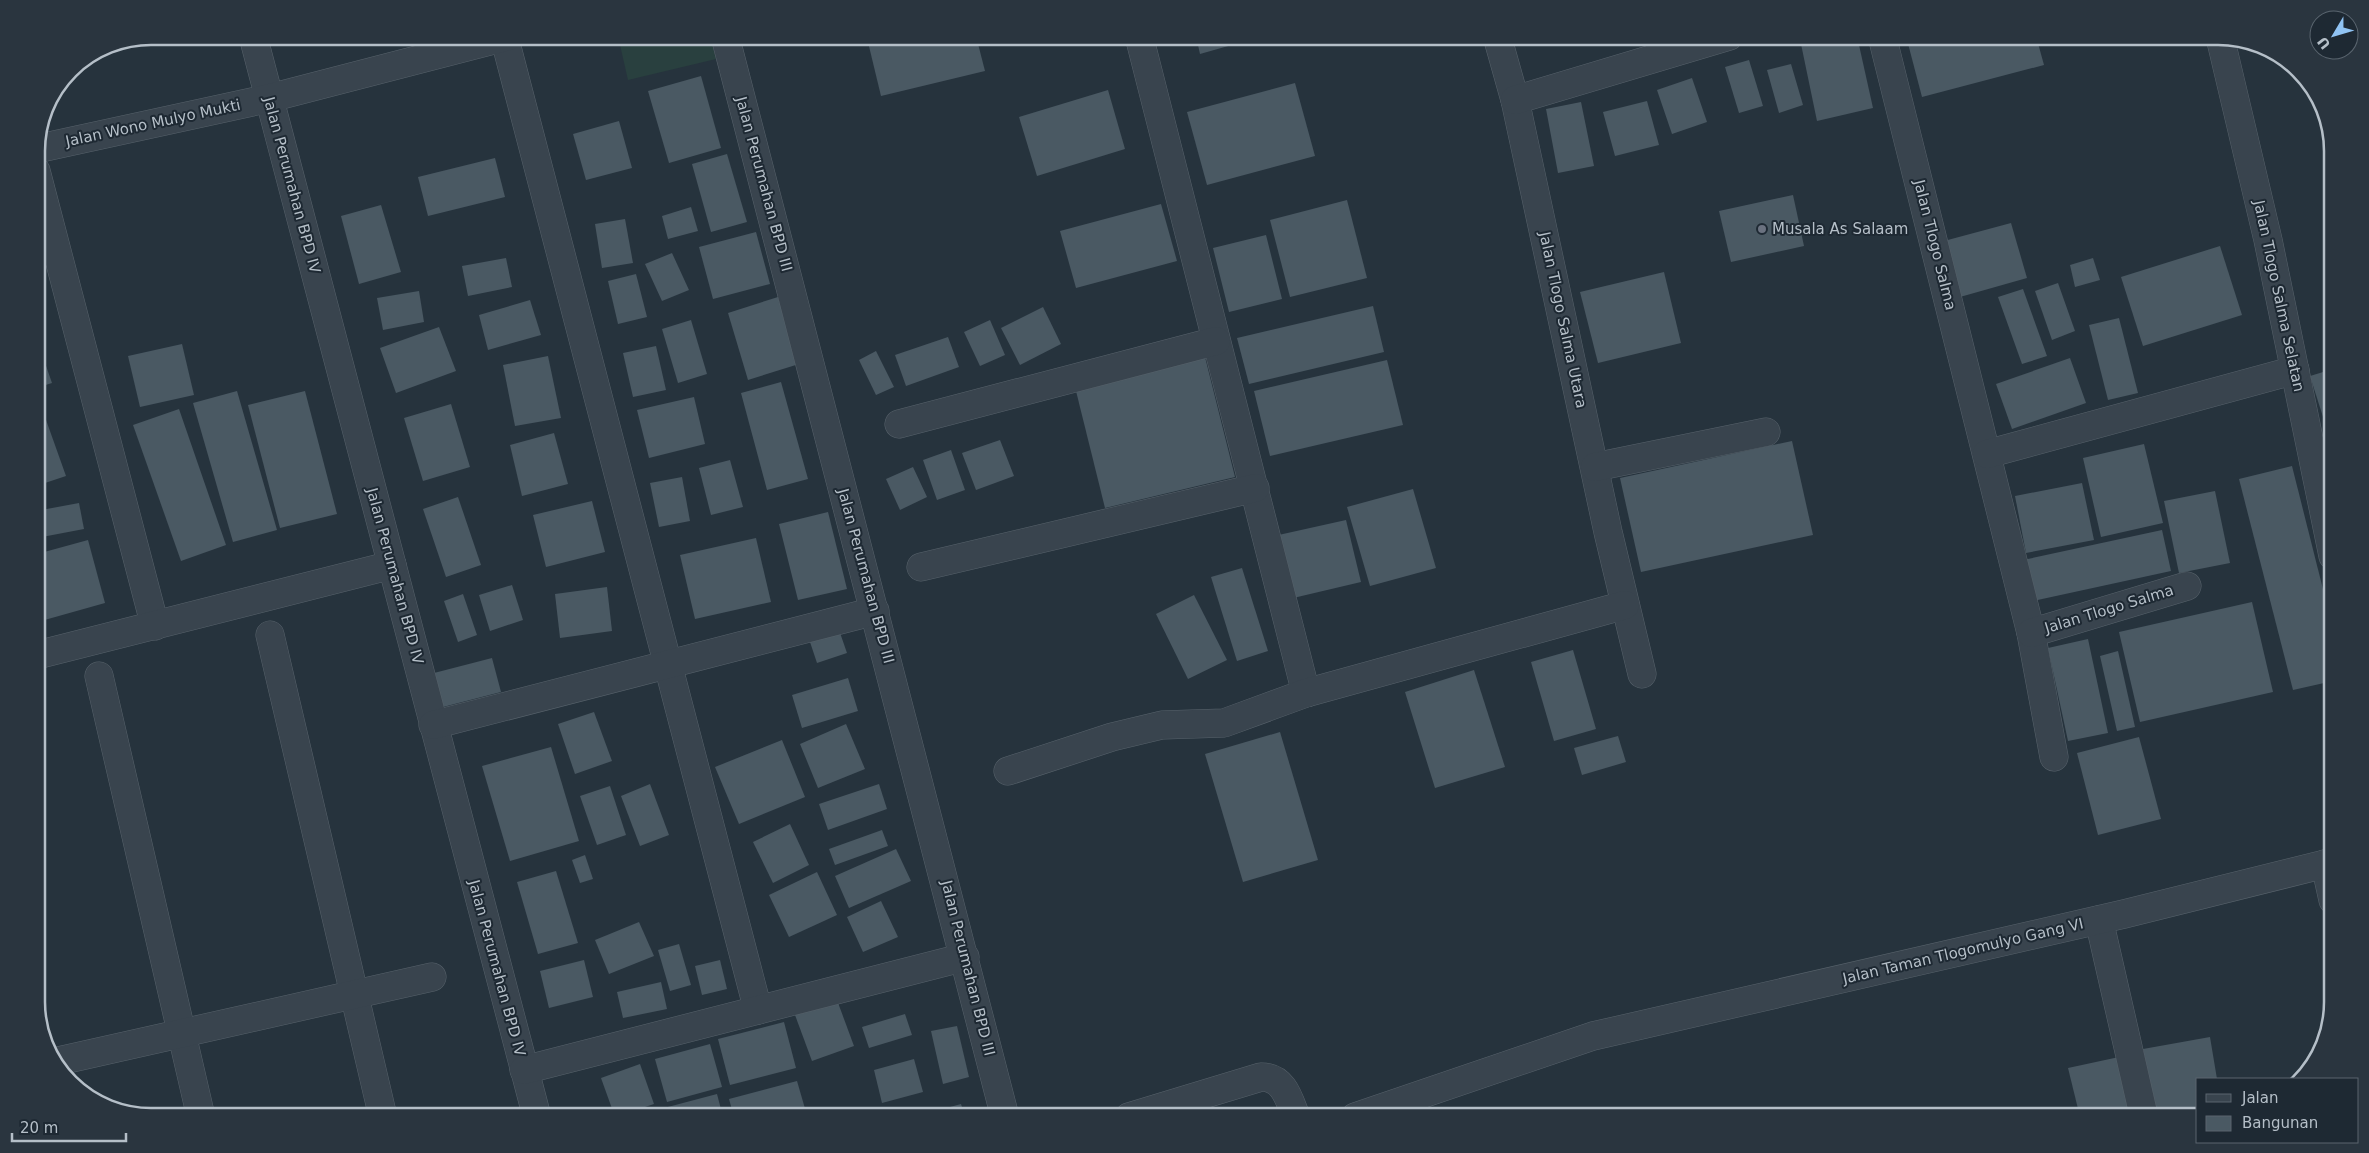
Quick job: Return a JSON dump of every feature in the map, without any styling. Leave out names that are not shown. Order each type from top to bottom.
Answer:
[{"type":"street","name":"Jalan Perumahan BPD IV","points":[[255,45],[535,1108]]},
{"type":"street","points":[[270,98],[475,45]]},
{"type":"street","points":[[508,45],[758,1010]]},
{"type":"street","name":"Jalan Perumahan BPD III","points":[[727,45],[1003,1108]]},
{"type":"street","points":[[1141,45],[1216,341],[1256,488],[1306,693]]},
{"type":"street","name":"Jalan Tlogo Salma Utara","points":[[1500,45],[1515,100],[1625,605],[1642,674]]},
{"type":"street","points":[[1515,100],[1698,45]]},
{"type":"street","name":"Jalan Tlogo Salma","points":[[1884,45],[2030,633],[2054,757]]},
{"type":"street","name":"Jalan Tlogo Salma Selatan","points":[[2222,45],[2268,240],[2324,512]]},
{"type":"street","name":"Jalan Wono Mulyo Mukti","points":[[45,147],[270,98]]},
{"type":"street","points":[[45,206],[155,626]]},
{"type":"street","points":[[899,424],[1216,341]]},
{"type":"street","points":[[1987,454],[2295,370]]},
{"type":"street","points":[[1595,467],[1766,432]]},
{"type":"street","points":[[921,567],[1256,488]]},
{"type":"street","points":[[45,653],[392,565]]},
{"type":"street","name":"Jalan Tlogo Salma","points":[[2030,633],[2187,586]]},
{"type":"street","points":[[1008,771],[1112,737],[1162,725],[1224,723],[1306,693],[1625,605]]},
{"type":"street","points":[[434,725],[875,611]]},
{"type":"street","points":[[270,635],[381,1108]]},
{"type":"street","points":[[98,676],[199,1108]]},
{"type":"street","name":"Jalan Taman Tlogomulyo Gang VI","points":[[1382,1108],[1593,1036],[2099,920],[2324,864]]},
{"type":"street","points":[[2099,920],[2142,1108]]},
{"type":"street","points":[[524,1070],[965,957]]},
{"type":"street","points":[[62,1060],[432,977]]},
{"type":"street","points":[[1159,1108],[1261,1077],[1276,1080],[1291,1106]]},
{"type":"green space","points":[[620,45],[712,45],[716,59],[628,80]]},
{"type":"building","points":[[869,45],[978,45],[985,71],[881,96]]},
{"type":"building","points":[[1198,45],[1232,45],[1200,54]]},
{"type":"building","points":[[1801,45],[1859,45],[1873,108],[1817,121]]},
{"type":"building","points":[[1908,45],[2038,45],[2044,65],[1922,97]]},
{"type":"building","points":[[1749,60],[1763,106],[1739,113],[1725,67]]},
{"type":"building","points":[[1791,64],[1803,105],[1779,113],[1767,70]]},
{"type":"building","points":[[701,76],[721,148],[669,163],[648,91]]},
{"type":"building","points":[[1692,78],[1707,122],[1672,134],[1657,90]]},
{"type":"building","points":[[1295,83],[1315,156],[1207,185],[1187,112]]},
{"type":"building","points":[[1108,90],[1125,149],[1037,176],[1019,117]]},
{"type":"building","points":[[1647,101],[1659,145],[1615,156],[1603,112]]},
{"type":"building","points":[[1581,102],[1594,166],[1558,173],[1546,109]]},
{"type":"building","points":[[619,121],[632,168],[586,180],[573,134]]},
{"type":"building","points":[[727,154],[747,222],[711,232],[692,164]]},
{"type":"building","points":[[495,158],[505,197],[428,216],[418,177]]},
{"type":"building","name":"Musala As Salaam","points":[[1793,195],[1804,246],[1731,262],[1719,211]]},
{"type":"building","points":[[1347,200],[1367,278],[1290,297],[1270,220]]},
{"type":"building","points":[[1161,204],[1177,261],[1076,288],[1060,231]]},
{"type":"building","points":[[381,205],[401,272],[359,284],[341,216]]},
{"type":"building","points":[[691,207],[698,231],[668,239],[662,216]]},
{"type":"building","points":[[625,219],[633,263],[602,268],[595,224]]},
{"type":"building","points":[[2011,223],[2027,278],[1960,297],[1944,241]]},
{"type":"building","points":[[756,232],[770,284],[713,299],[699,247]]},
{"type":"building","points":[[1266,235],[1282,299],[1229,312],[1213,248]]},
{"type":"building","points":[[2220,246],[2242,315],[2143,346],[2121,277]]},
{"type":"building","points":[[672,253],[689,290],[662,301],[645,264]]},
{"type":"building","points":[[506,258],[512,287],[468,296],[462,266]]},
{"type":"building","points":[[2093,258],[2100,280],[2075,287],[2070,265]]},
{"type":"building","points":[[1664,272],[1681,343],[1598,363],[1580,292]]},
{"type":"building","points":[[636,274],[647,317],[618,324],[608,281]]},
{"type":"building","points":[[2058,283],[2075,331],[2052,340],[2035,291]]},
{"type":"building","points":[[2023,289],[2047,356],[2022,364],[1998,297]]},
{"type":"building","points":[[419,291],[424,322],[383,330],[377,298]]},
{"type":"building","points":[[778,297],[799,364],[748,380],[728,313]]},
{"type":"building","points":[[530,300],[541,335],[488,350],[479,315]]},
{"type":"building","points":[[1373,306],[1384,352],[1249,384],[1237,338]]},
{"type":"building","points":[[1043,307],[1061,344],[1020,365],[1001,328]]},
{"type":"building","points":[[2119,318],[2138,393],[2108,400],[2089,325]]},
{"type":"building","points":[[691,320],[707,374],[678,383],[662,329]]},
{"type":"building","points":[[990,320],[1005,355],[980,366],[964,332]]},
{"type":"building","points":[[439,327],[456,371],[396,393],[380,348]]},
{"type":"building","points":[[948,337],[959,367],[906,386],[895,355]]},
{"type":"building","points":[[182,344],[194,395],[140,407],[128,356]]},
{"type":"building","points":[[656,346],[666,390],[633,397],[623,353]]},
{"type":"building","points":[[876,351],[894,387],[876,395],[859,360]]},
{"type":"building","points":[[548,356],[561,418],[515,426],[503,365]]},
{"type":"building","points":[[1205,357],[1235,477],[1105,508],[1075,387]]},
{"type":"building","points":[[2070,358],[2086,403],[2012,429],[1996,384]]},
{"type":"building","points":[[1387,360],[1403,425],[1270,456],[1254,391]]},
{"type":"building","points":[[45,363],[52,383],[45,385]]},
{"type":"building","points":[[2324,372],[2324,420],[2310,376]]},
{"type":"building","points":[[781,382],[808,479],[767,490],[741,393]]},
{"type":"building","points":[[237,391],[277,530],[233,542],[193,403]]},
{"type":"building","points":[[305,391],[337,514],[280,528],[248,405]]},
{"type":"building","points":[[694,397],[705,444],[649,458],[637,410]]},
{"type":"building","points":[[451,404],[470,467],[423,481],[404,418]]},
{"type":"building","points":[[179,409],[226,545],[181,561],[133,425]]},
{"type":"building","points":[[45,417],[66,476],[45,483]]},
{"type":"building","points":[[554,433],[568,484],[522,496],[510,445]]},
{"type":"building","points":[[1000,440],[1014,476],[976,490],[962,453]]},
{"type":"building","points":[[1792,441],[1813,535],[1641,572],[1620,478]]},
{"type":"building","points":[[2144,444],[2163,523],[2101,537],[2083,458]]},
{"type":"building","points":[[951,450],[965,490],[937,500],[923,460]]},
{"type":"building","points":[[730,460],[743,507],[711,515],[699,468]]},
{"type":"building","points":[[2292,466],[2324,593],[2324,683],[2293,690],[2239,479]]},
{"type":"building","points":[[913,467],[927,497],[900,510],[886,479]]},
{"type":"building","points":[[682,477],[690,521],[659,527],[650,483]]},
{"type":"building","points":[[2082,483],[2094,540],[2026,553],[2015,496]]},
{"type":"building","points":[[1413,489],[1436,568],[1370,586],[1347,507]]},
{"type":"building","points":[[2215,491],[2230,563],[2179,573],[2164,501]]},
{"type":"building","points":[[458,497],[481,565],[446,577],[423,509]]},
{"type":"building","points":[[592,501],[605,552],[546,567],[533,515]]},
{"type":"building","points":[[79,503],[84,529],[45,536],[45,509]]},
{"type":"building","points":[[828,512],[847,589],[798,600],[779,524]]},
{"type":"building","points":[[1346,520],[1361,582],[1289,599],[1274,536]]},
{"type":"building","points":[[2162,530],[2171,571],[2033,601],[2023,560]]},
{"type":"building","points":[[756,538],[771,602],[695,619],[680,555]]},
{"type":"building","points":[[88,540],[105,603],[45,620],[45,552]]},
{"type":"building","points":[[1242,568],[1268,651],[1237,661],[1211,577]]},
{"type":"building","points":[[512,585],[523,620],[490,631],[479,595]]},
{"type":"building","points":[[607,587],[612,631],[560,638],[555,594]]},
{"type":"building","points":[[463,594],[477,635],[458,642],[444,601]]},
{"type":"building","points":[[1194,595],[1227,660],[1188,679],[1156,614]]},
{"type":"building","points":[[2252,602],[2273,692],[2140,722],[2119,632]]},
{"type":"building","points":[[838,627],[847,653],[817,663],[808,636]]},
{"type":"building","points":[[2088,639],[2108,733],[2068,741],[2048,648]]},
{"type":"building","points":[[1573,650],[1596,729],[1554,741],[1531,662]]},
{"type":"building","points":[[2118,651],[2135,727],[2117,731],[2100,656]]},
{"type":"building","points":[[492,658],[501,692],[443,707],[434,673]]},
{"type":"building","points":[[1474,670],[1505,767],[1435,788],[1405,692]]},
{"type":"building","points":[[848,678],[858,711],[802,728],[792,695]]},
{"type":"building","points":[[594,712],[612,761],[575,774],[558,724]]},
{"type":"building","points":[[846,724],[865,769],[818,788],[800,744]]},
{"type":"building","points":[[1280,732],[1318,860],[1243,882],[1205,754]]},
{"type":"building","points":[[1618,736],[1626,762],[1582,775],[1574,748]]},
{"type":"building","points":[[2139,737],[2161,819],[2098,835],[2077,753]]},
{"type":"building","points":[[782,740],[805,797],[739,824],[715,767]]},
{"type":"building","points":[[551,747],[579,841],[510,861],[482,766]]},
{"type":"building","points":[[650,784],[669,835],[640,846],[621,796]]},
{"type":"building","points":[[879,784],[887,809],[828,830],[819,804]]},
{"type":"building","points":[[610,786],[626,835],[597,845],[580,796]]},
{"type":"building","points":[[790,824],[809,865],[773,883],[753,842]]},
{"type":"building","points":[[882,830],[888,846],[835,865],[829,849]]},
{"type":"building","points":[[896,849],[911,881],[849,908],[835,876]]},
{"type":"building","points":[[585,855],[593,879],[580,883],[572,860]]},
{"type":"building","points":[[556,871],[578,943],[538,954],[517,882]]},
{"type":"building","points":[[817,872],[837,915],[789,937],[769,895]]},
{"type":"building","points":[[881,901],[898,937],[863,952],[847,917]]},
{"type":"building","points":[[639,922],[654,956],[609,974],[595,940]]},
{"type":"building","points":[[679,944],[691,985],[670,991],[658,950]]},
{"type":"building","points":[[584,960],[593,997],[549,1008],[540,971]]},
{"type":"building","points":[[720,960],[727,989],[702,995],[695,966]]},
{"type":"building","points":[[661,982],[667,1009],[623,1018],[617,992]]},
{"type":"building","points":[[837,1000],[854,1046],[812,1061],[795,1015]]},
{"type":"building","points":[[905,1014],[912,1035],[869,1048],[862,1027]]},
{"type":"building","points":[[784,1022],[796,1068],[730,1085],[718,1039]]},
{"type":"building","points":[[957,1026],[969,1077],[943,1084],[931,1031]]},
{"type":"building","points":[[2210,1037],[2217,1078],[2196,1078],[2196,1108],[2153,1108],[2143,1049]]},
{"type":"building","points":[[710,1044],[722,1087],[667,1102],[655,1059]]},
{"type":"building","points":[[2119,1057],[2132,1108],[2078,1108],[2068,1068]]},
{"type":"building","points":[[914,1059],[923,1092],[882,1103],[874,1070]]},
{"type":"building","points":[[640,1064],[654,1104],[642,1108],[612,1108],[601,1078]]},
{"type":"building","points":[[797,1081],[805,1108],[732,1108],[729,1099]]},
{"type":"building","points":[[717,1094],[721,1108],[664,1108]]},
{"type":"building","points":[[961,1104],[962,1108],[946,1108]]},
{"type":"place","name":"Musala As Salaam","points":[[1762,229]]}]
